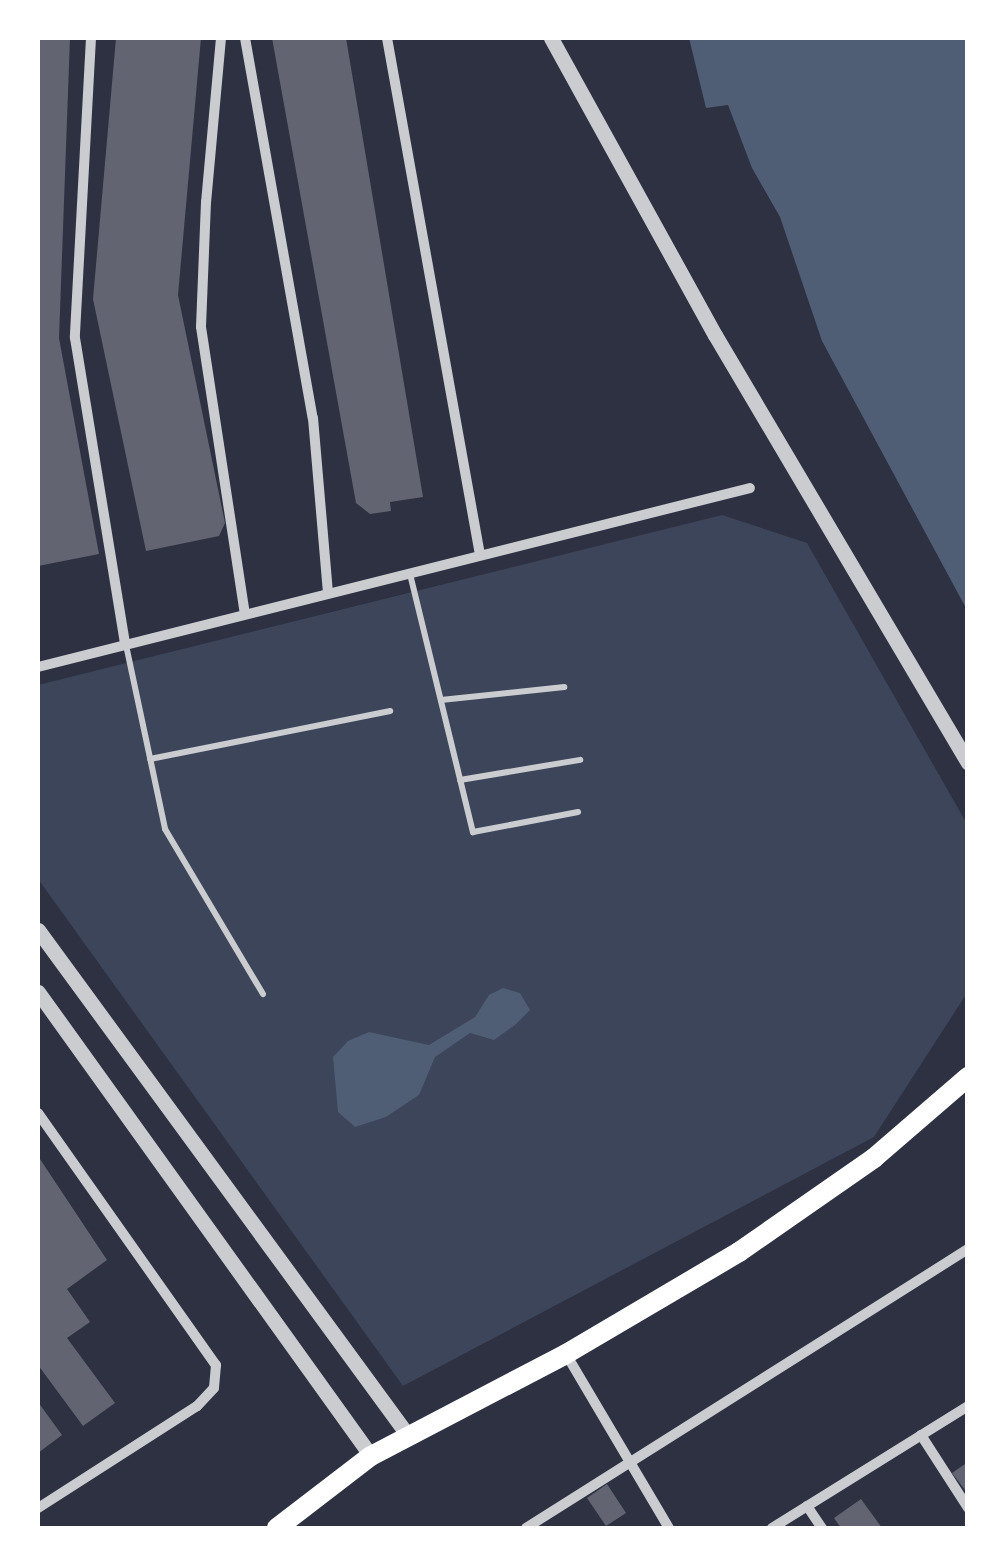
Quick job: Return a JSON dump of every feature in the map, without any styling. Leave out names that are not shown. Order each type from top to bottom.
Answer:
[{"type":"main road","points":[[277,1528],[371,1456],[566,1354],[739,1252],[874,1158],[968,1077]]},
{"type":"street","points":[[91,38],[75,338],[125,644]]},
{"type":"street","points":[[221,38],[206,202],[201,327],[245,613]]},
{"type":"street","points":[[245,38],[313,418],[328,593]]},
{"type":"street","points":[[387,38],[480,555]]},
{"type":"street","points":[[551,38],[715,335],[968,763]]},
{"type":"street","points":[[38,666],[750,488]]},
{"type":"street","points":[[38,930],[409,1436]]},
{"type":"street","points":[[38,992],[371,1456]]},
{"type":"street","points":[[38,1113],[216,1364],[214,1388],[196,1406],[38,1508]]},
{"type":"street","points":[[526,1528],[968,1249]]},
{"type":"street","points":[[566,1354],[669,1528]]},
{"type":"street","points":[[772,1528],[968,1406]]},
{"type":"street","points":[[921,1435],[968,1508]]},
{"type":"street","points":[[807,1506],[822,1528]]},
{"type":"lane","points":[[410,573],[473,832],[578,812]]},
{"type":"lane","points":[[125,644],[165,829],[263,994]]},
{"type":"lane","points":[[441,700],[564,687]]},
{"type":"lane","points":[[150,759],[390,712]]},
{"type":"lane","points":[[460,780],[580,760]]},
{"type":"shaded area","points":[[689,38],[967,38],[967,610],[822,341],[780,217],[752,168],[728,105],[706,108]]},
{"type":"shaded area","points":[[722,515],[807,543],[967,824],[967,993],[874,1137],[403,1386],[38,879],[38,685]]},
{"type":"shaded area","points":[[503,988],[520,993],[530,1010],[515,1025],[494,1040],[470,1033],[435,1057],[419,1095],[386,1117],[355,1127],[338,1112],[333,1057],[348,1041],[369,1032],[429,1045],[475,1017],[489,995]]},
{"type":"building","points":[[38,38],[70,38],[59,338],[99,554],[38,566]]},
{"type":"building","points":[[116,38],[201,38],[178,295],[225,523],[219,536],[146,551],[93,299]]},
{"type":"building","points":[[272,38],[346,38],[423,497],[390,502],[391,511],[370,514],[356,503]]},
{"type":"building","points":[[38,1156],[107,1260],[67,1289],[90,1322],[67,1338],[115,1403],[83,1426],[38,1365]]},
{"type":"building","points":[[38,1402],[62,1435],[38,1453]]},
{"type":"building","points":[[968,1462],[968,1494],[952,1473]]},
{"type":"building","points":[[607,1484],[626,1513],[606,1526],[587,1498]]},
{"type":"building","points":[[861,1499],[882,1528],[841,1528],[834,1518]]}]
